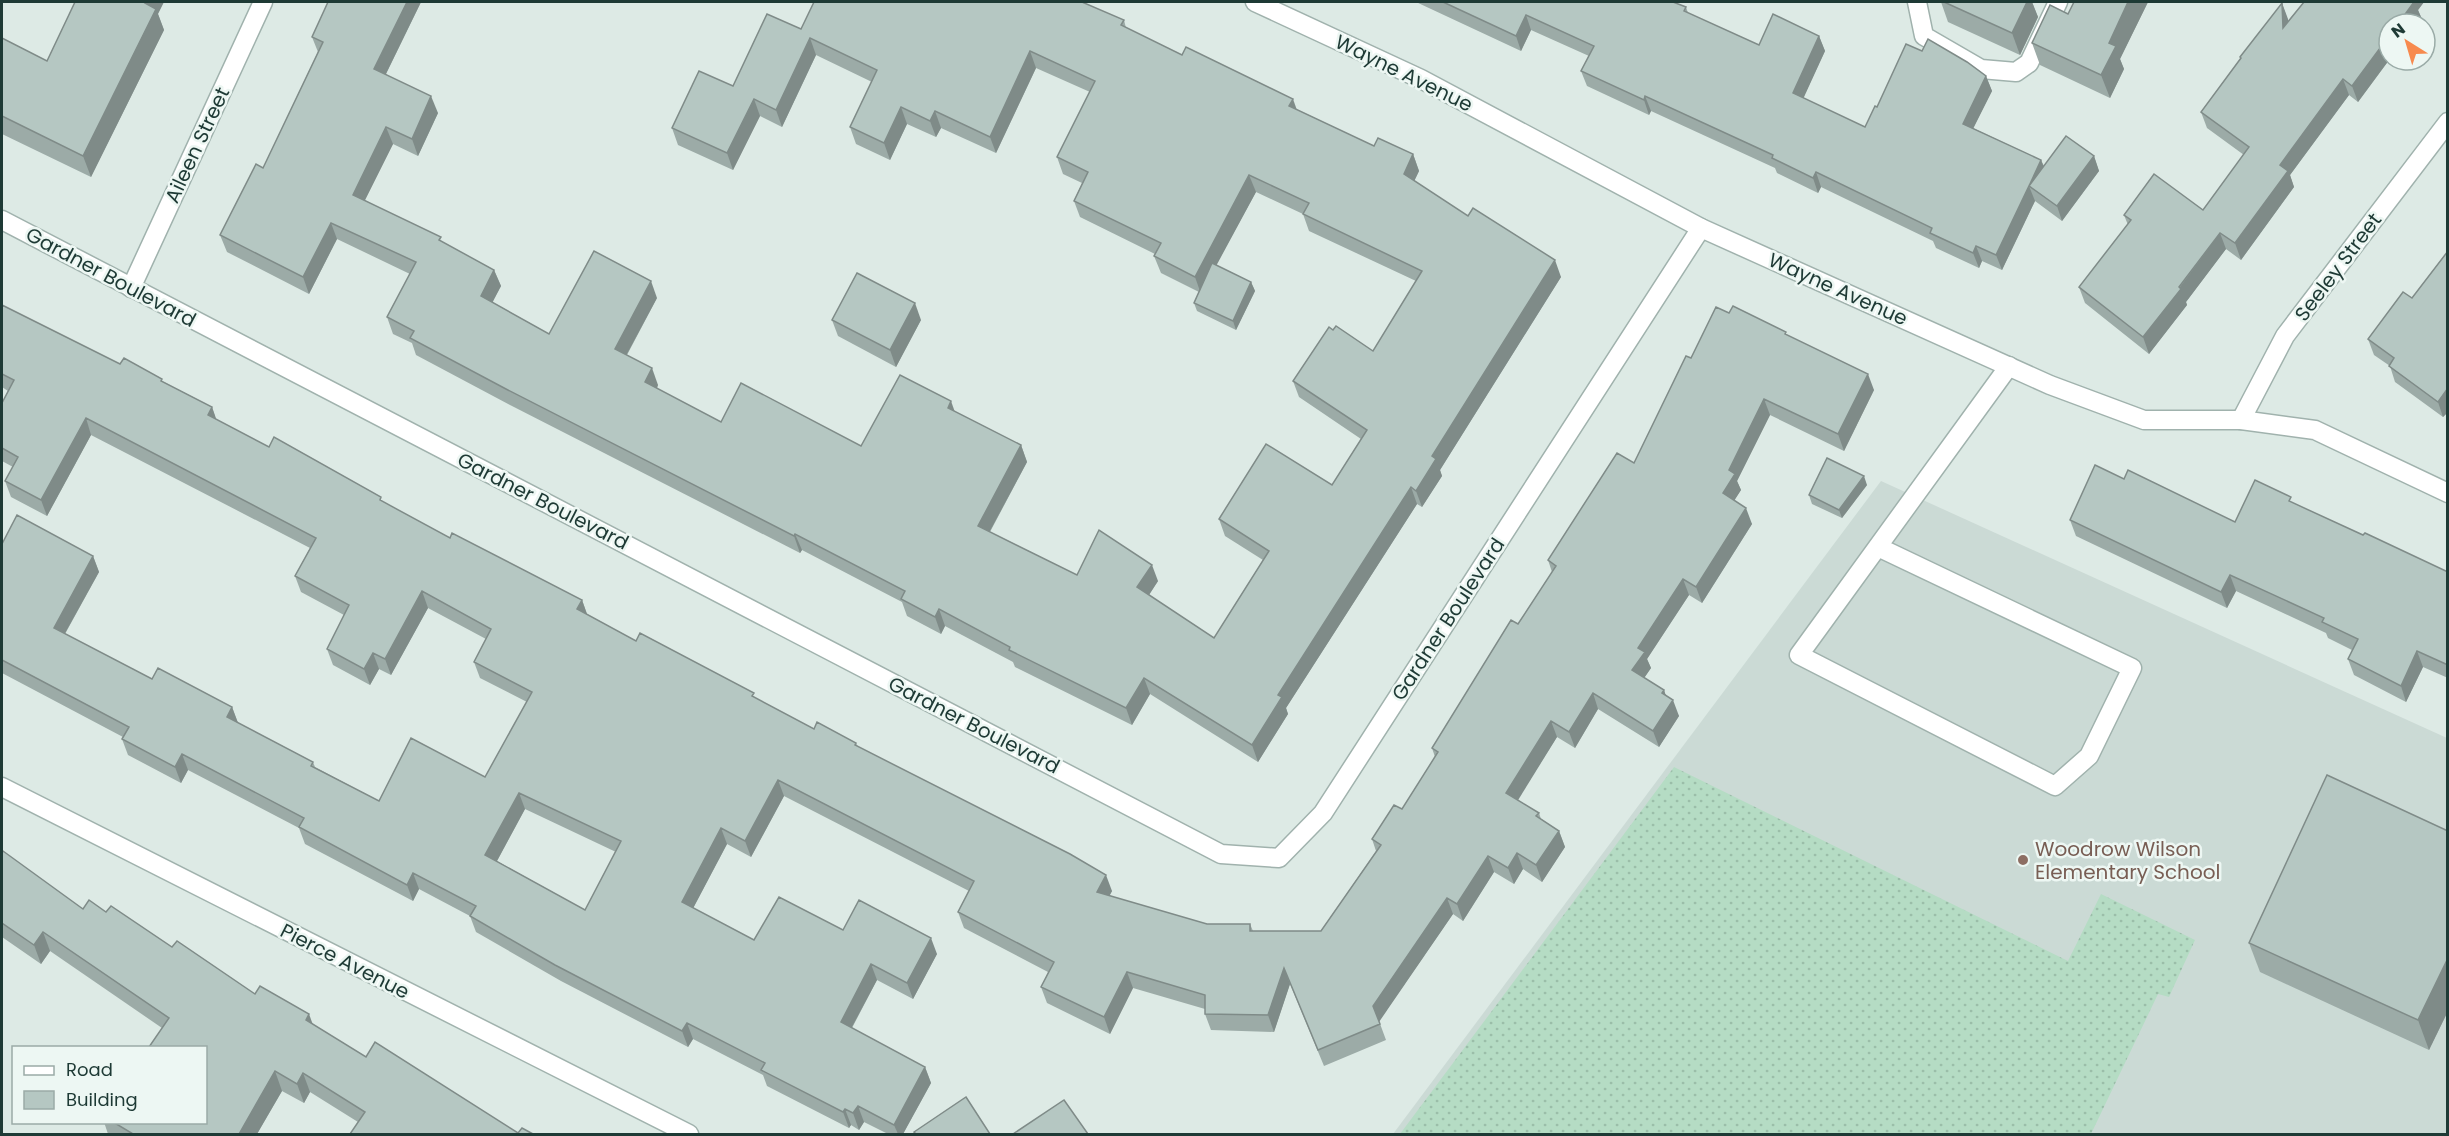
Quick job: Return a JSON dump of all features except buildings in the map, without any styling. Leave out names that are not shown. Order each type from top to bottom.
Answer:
[{"type":"street","name":"Aileen Street","points":[[131,288],[263,2]]},
{"type":"street","name":"Wayne Avenue","points":[[1255,2],[1421,79],[1701,228],[2068,393],[2144,420],[2241,420],[2315,430],[2448,493]]},
{"type":"street","points":[[1917,2],[1924,36],[1981,69],[2016,72],[2029,63],[2058,2]]},
{"type":"street","name":"Seeley Street","points":[[2241,420],[2285,336],[2448,122]]},
{"type":"street","name":"Gardner Boulevard","points":[[2,220],[1221,854],[1279,858],[1323,813],[1701,228]]},
{"type":"street","points":[[1878,547],[2132,668],[2090,756],[2055,786],[1799,655],[2009,366]]},
{"type":"street","name":"Pierce Avenue","points":[[2,787],[689,1134]]},
{"type":"shaded area","name":"Woodrow Wilson Elementary School","points":[[1881,481],[2447,738],[2447,1134],[1393,1134]]},
{"type":"green space","points":[[1674,767],[2068,961],[2101,894],[2195,940],[2169,997],[2158,994],[2091,1134],[1400,1134]]},
{"type":"place","name":"Woodrow Wilson Elementary School","points":[[2023,860]]}]
